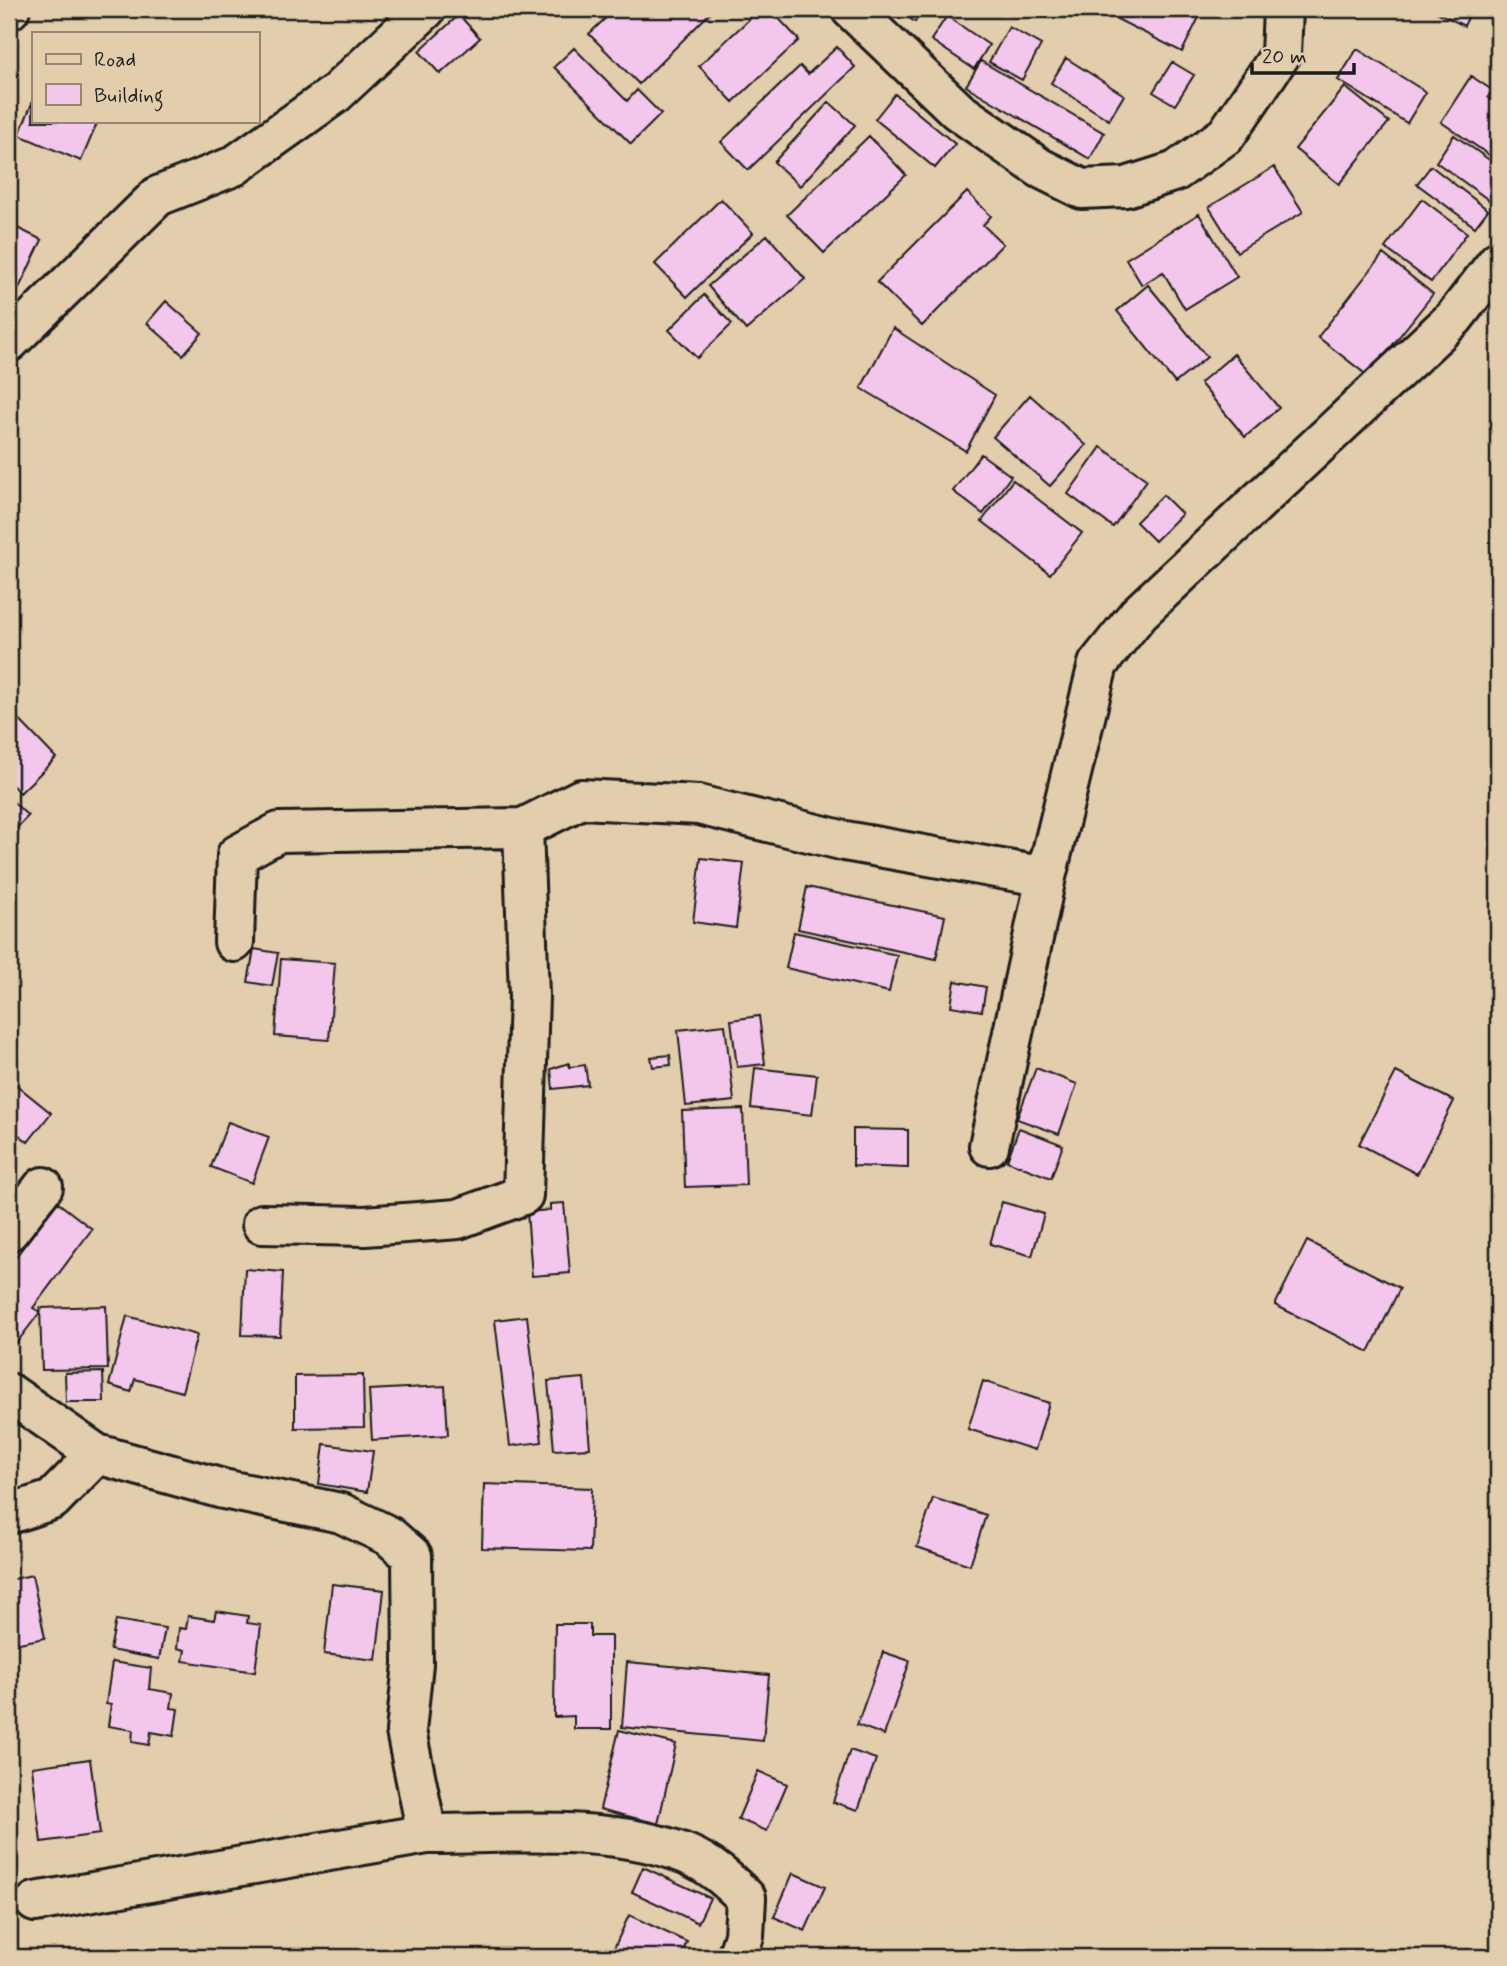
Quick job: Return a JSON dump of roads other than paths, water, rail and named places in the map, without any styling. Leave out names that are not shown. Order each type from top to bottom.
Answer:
[{"type":"street","points":[[9,342],[158,196],[234,166],[335,94],[426,9]]},
{"type":"street","points":[[851,9],[958,111],[1040,168],[1082,189],[1126,187],[1176,171],[1226,135],[1282,54],[1283,9]]},
{"type":"street","points":[[989,1146],[1046,877],[1098,664],[1139,612],[1454,318],[1498,261]]},
{"type":"street","points":[[234,942],[237,855],[279,832],[523,828],[581,799],[699,805],[845,841],[1046,877]]},
{"type":"street","points":[[262,1224],[365,1226],[458,1219],[523,1195],[529,996],[523,828]]},
{"type":"street","points":[[9,1231],[43,1187]]},
{"type":"street","points":[[9,1393],[97,1454],[223,1489],[341,1513],[389,1536],[412,1556],[412,1664],[406,1731],[426,1834]]},
{"type":"street","points":[[9,1514],[52,1500],[97,1454]]},
{"type":"street","points":[[35,1902],[426,1834],[572,1835],[627,1839],[686,1854],[722,1875],[746,1898],[744,1936],[737,1957]]}]
